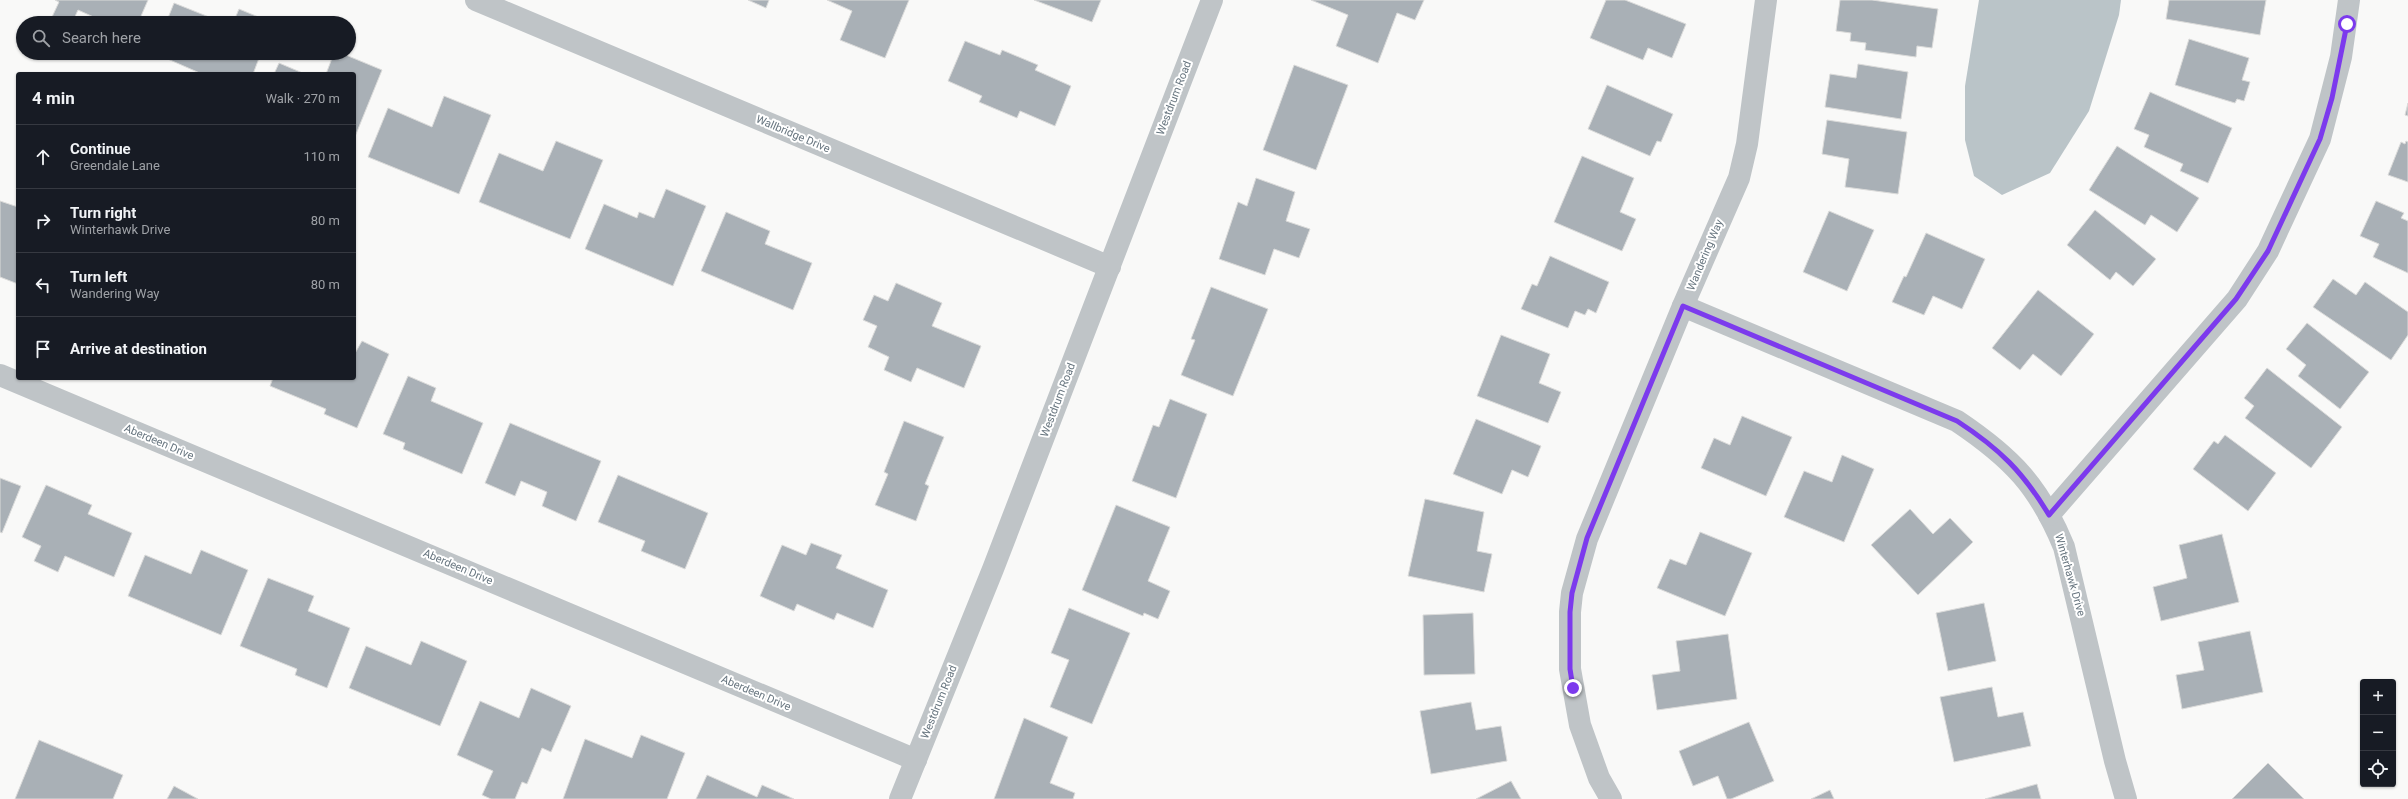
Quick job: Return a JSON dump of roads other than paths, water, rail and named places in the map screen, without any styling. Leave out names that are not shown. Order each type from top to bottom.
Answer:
[{"type":"street","name":"Wallbridge Drive","points":[[476,0],[1110,267]]},
{"type":"street","name":"Westdrum Road","points":[[900,799],[993,569],[1212,0]]},
{"type":"street","name":"Wandering Way","points":[[1611,799],[1599,778],[1586,743],[1576,703],[1570,650],[1572,593],[1587,538],[1683,306],[1739,178],[1744,158],[1766,0]]},
{"type":"street","points":[[2049,515],[2236,299],[2268,251],[2320,139],[2341,57],[2349,0]]},
{"type":"street","name":"Winterhawk Drive","points":[[1683,306],[1957,421],[1984,439],[2016,468],[2031,486],[2055,523],[2072,574],[2115,761],[2126,799]]},
{"type":"street","name":"Aberdeen Drive","points":[[0,374],[916,760]]}]
